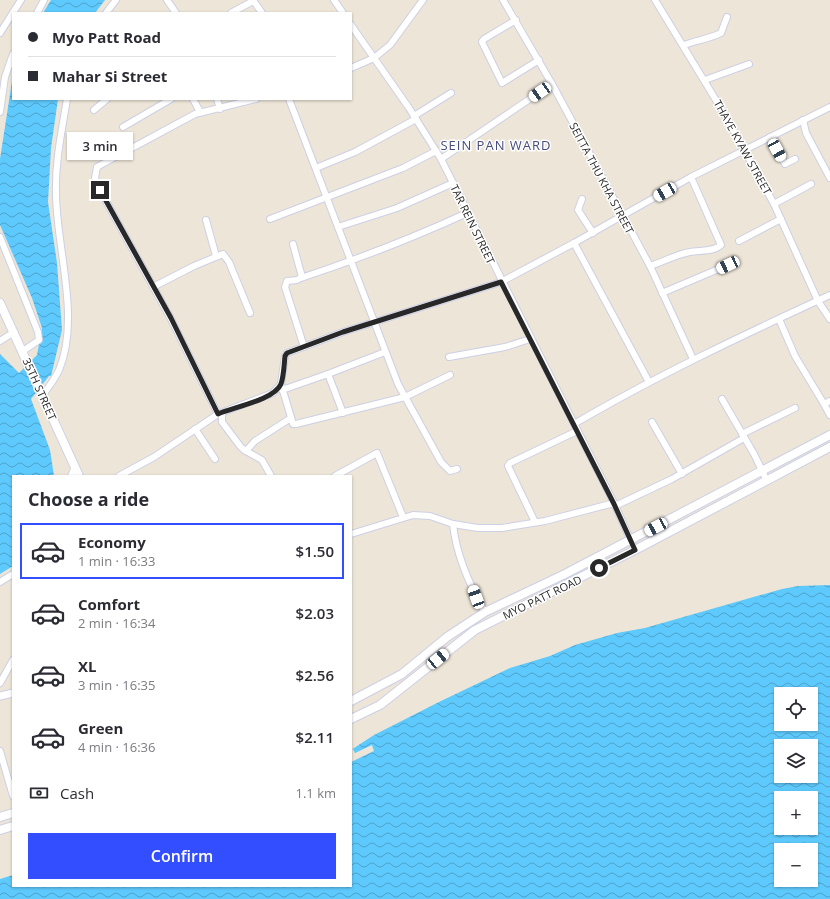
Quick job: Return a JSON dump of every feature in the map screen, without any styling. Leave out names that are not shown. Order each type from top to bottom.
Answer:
[{"type":"main road","name":"35TH STREET","points":[[0,303],[79,475]]},
{"type":"main road","name":"MYO PATT ROAD","points":[[352,700],[402,674],[470,621],[485,612],[629,541],[734,487],[830,435]]},
{"type":"main road","name":"MYO PATT ROAD","points":[[352,719],[380,705],[476,630],[635,550],[830,447]]},
{"type":"main road","points":[[734,487],[739,496]]},
{"type":"main road","points":[[470,621],[476,630]]},
{"type":"main road","points":[[0,817],[12,813]]},
{"type":"main road","points":[[0,830],[12,826]]},
{"type":"street","points":[[13,12],[21,0]]},
{"type":"street","points":[[38,12],[44,0]]},
{"type":"street","points":[[107,12],[116,0]]},
{"type":"street","points":[[167,0],[175,12]]},
{"type":"street","points":[[234,12],[253,0],[261,12]]},
{"type":"street","points":[[334,0],[342,12]]},
{"type":"street","points":[[352,68],[374,58],[396,38],[423,0]]},
{"type":"street","name":"SEITTA THU KHA STREET","points":[[504,0],[539,60],[650,266],[693,359]]},
{"type":"street","name":"THAYE KYAW STREET","points":[[655,0],[684,44],[774,204],[818,301],[830,319]]},
{"type":"street","points":[[0,33],[12,14]]},
{"type":"street","points":[[684,44],[696,40],[708,39],[721,33],[726,17]]},
{"type":"street","points":[[516,20],[484,39],[482,42],[502,83],[539,60]]},
{"type":"street","name":"TAR REIN STREET","points":[[352,26],[415,118],[441,159],[501,282],[614,505],[629,541],[635,550]]},
{"type":"street","points":[[0,112],[5,77],[12,57]]},
{"type":"street","points":[[705,80],[749,64]]},
{"type":"street","points":[[441,159],[552,84]]},
{"type":"street","points":[[316,168],[355,152],[415,118],[451,93]]},
{"type":"street","points":[[41,394],[58,371],[67,332],[65,280],[56,194],[58,157],[67,100]]},
{"type":"street","points":[[94,110],[106,100]]},
{"type":"street","points":[[123,127],[170,100]]},
{"type":"street","points":[[194,100],[200,112]]},
{"type":"street","points":[[217,100],[220,109]]},
{"type":"street","points":[[252,100],[220,109],[200,112],[106,162],[97,168],[95,178],[96,183],[171,318],[220,413],[222,422],[240,446],[262,460],[270,475]]},
{"type":"street","points":[[289,100],[373,323],[405,398],[441,462],[450,471],[457,470]]},
{"type":"street","points":[[450,375],[405,398],[343,413],[328,415],[296,424],[293,424],[281,387],[285,356],[287,353],[373,323],[501,282],[593,233],[691,177],[830,107]]},
{"type":"street","points":[[803,120],[806,133],[830,178]]},
{"type":"street","points":[[770,137],[785,164],[795,158]]},
{"type":"street","points":[[270,219],[403,168],[436,151]]},
{"type":"street","points":[[650,266],[685,253],[719,248],[721,245],[691,177]]},
{"type":"street","points":[[338,227],[397,208],[453,182]]},
{"type":"street","points":[[774,204],[811,184]]},
{"type":"street","points":[[582,199],[578,210],[593,233]]},
{"type":"street","points":[[304,347],[285,287],[287,281],[350,262],[437,227],[467,213]]},
{"type":"street","points":[[739,241],[781,219]]},
{"type":"street","points":[[206,220],[216,256]]},
{"type":"street","points":[[0,237],[38,332],[38,340],[23,351]]},
{"type":"street","points":[[574,243],[649,382]]},
{"type":"street","points":[[293,244],[301,278]]},
{"type":"street","points":[[153,287],[223,254],[250,313]]},
{"type":"street","points":[[662,293],[728,265]]},
{"type":"street","points":[[574,424],[693,359],[830,295]]},
{"type":"street","points":[[779,319],[796,356],[830,415]]},
{"type":"street","points":[[0,341],[14,332]]},
{"type":"street","points":[[449,357],[505,347],[530,339]]},
{"type":"street","points":[[121,475],[154,457],[220,413],[269,396],[281,387],[328,374],[385,352]]},
{"type":"street","points":[[328,374],[343,413]]},
{"type":"street","points":[[722,400],[767,481]]},
{"type":"street","points":[[824,404],[830,401]]},
{"type":"street","points":[[352,534],[403,517],[421,514],[438,518],[453,524],[487,528],[502,528],[614,505],[682,474],[743,436],[795,408]]},
{"type":"street","points":[[246,451],[258,438],[291,418]]},
{"type":"street","points":[[652,422],[682,474]]},
{"type":"street","points":[[195,429],[215,459]]},
{"type":"street","points":[[535,522],[508,466],[510,463],[577,431]]},
{"type":"street","points":[[337,475],[377,453],[403,517]]},
{"type":"street","points":[[71,475],[75,467]]},
{"type":"street","points":[[453,524],[456,543],[476,597],[485,612]]},
{"type":"street","points":[[0,582],[12,575]]},
{"type":"street","points":[[0,683],[12,662]]},
{"type":"street","points":[[0,696],[12,693]]},
{"type":"street","points":[[0,751],[12,793]]},
{"type":"water","points":[[51,0],[105,0],[96,12],[44,12]]},
{"type":"water","points":[[12,81],[12,100],[58,100],[51,148],[48,202],[57,263],[62,330],[51,376],[49,376],[31,399],[50,450],[54,475],[12,475],[12,567],[0,574],[0,354],[19,373],[37,355],[42,328],[32,298],[0,225],[0,159]]},
{"type":"water","points":[[830,585],[830,899],[0,899],[0,879],[12,875],[12,887],[352,887],[352,749],[374,735],[510,668],[550,656],[575,645],[617,633],[645,628],[782,589],[798,586]]},
{"type":"pier","points":[[372,745],[374,751],[352,762],[352,750],[355,753]]},
{"type":"district","name":"SEIN PAN WARD","points":[[496,145]]},
{"type":"route","points":[[100,190],[171,318],[218,414],[269,396],[278,389],[283,376],[285,356],[287,353],[343,332],[501,282],[614,504],[629,541],[635,550],[599,568]]}]
